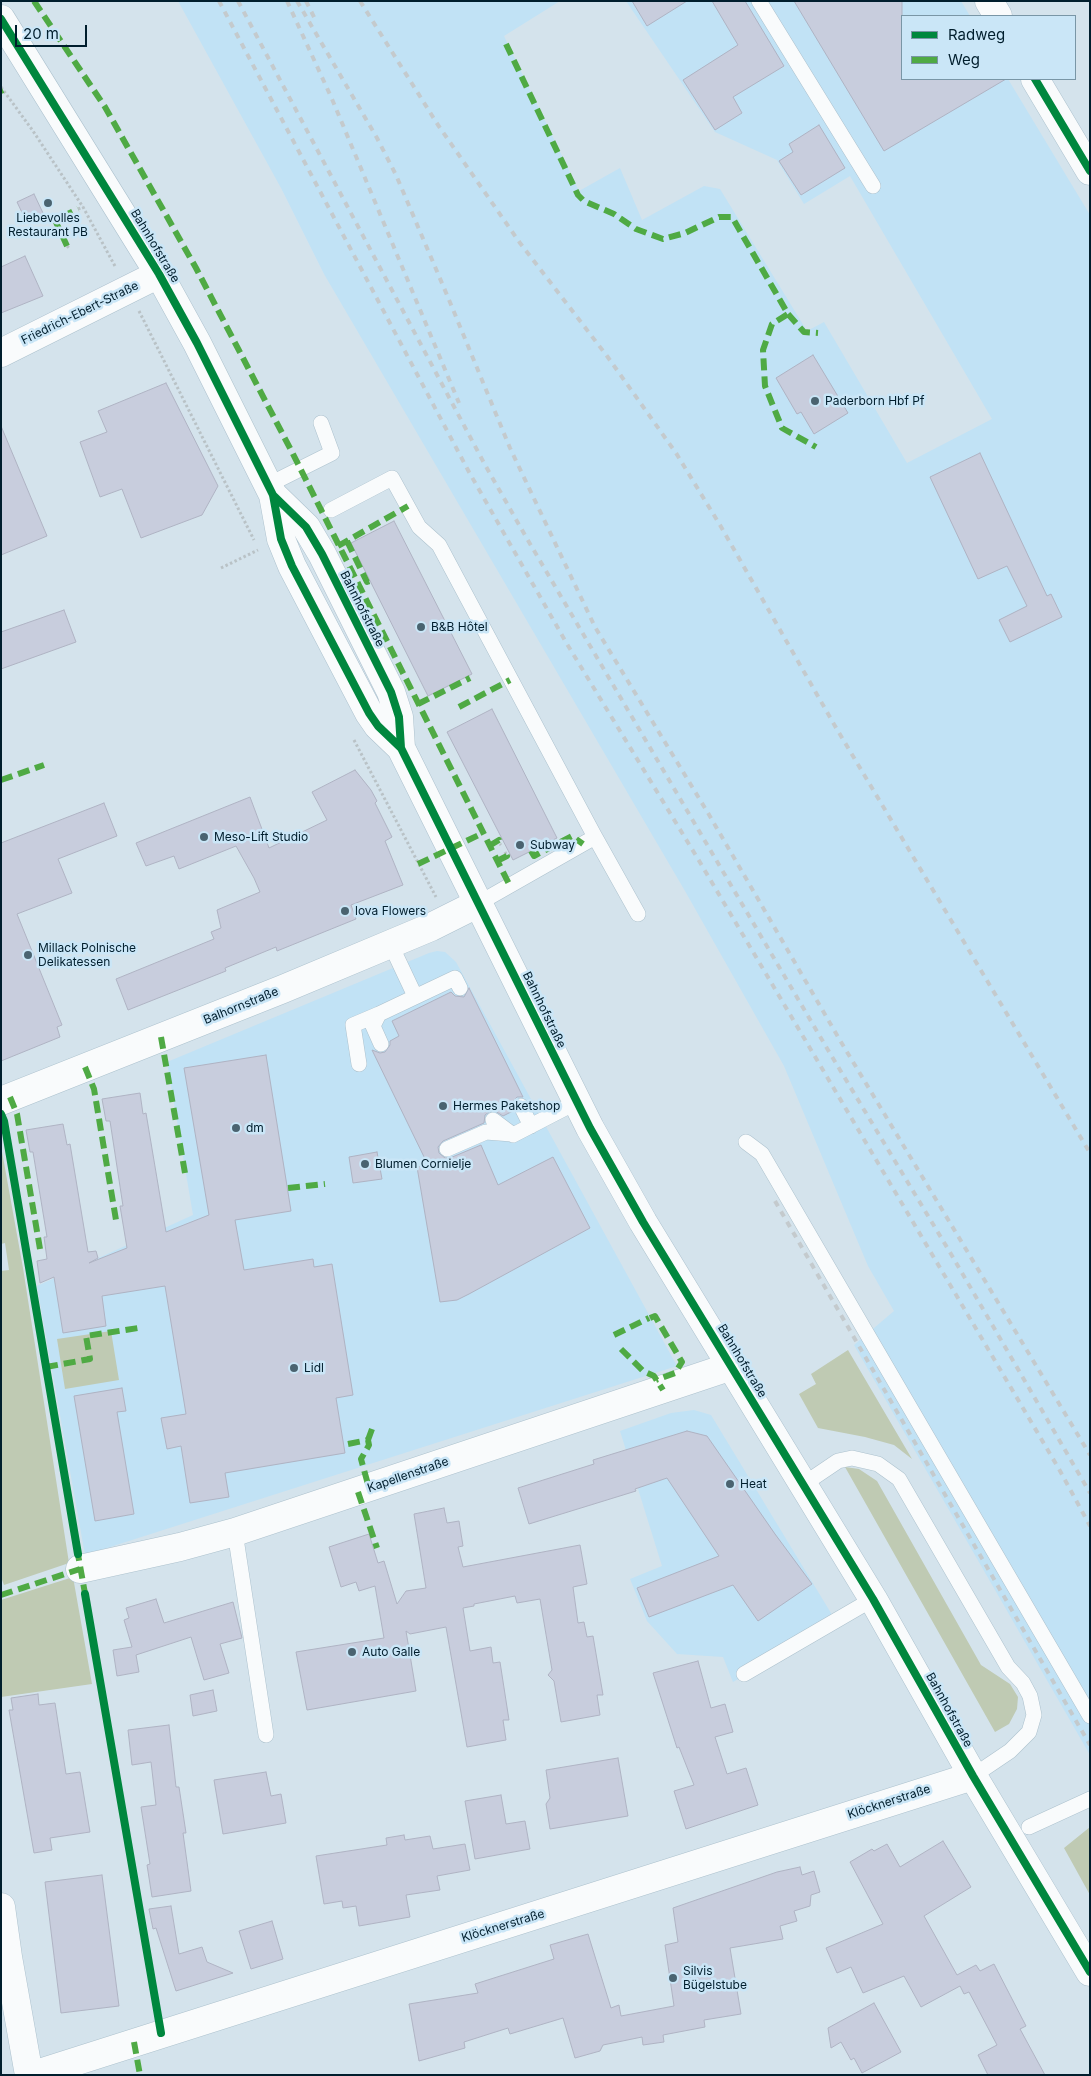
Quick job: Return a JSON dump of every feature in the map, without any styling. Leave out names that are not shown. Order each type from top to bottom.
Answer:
[{"type":"street","points":[[989,1],[997,15]]},
{"type":"street","name":"Bahnhofstraße","points":[[1,19],[159,274],[197,343],[271,490],[281,539],[292,566],[368,713],[378,726],[401,748],[577,1102],[643,1222],[873,1599],[973,1776],[1090,1972]]},
{"type":"street","points":[[1036,80],[1090,171]]},
{"type":"street","name":"Friedrich-Ebert-Straße","points":[[1,352],[159,274]]},
{"type":"street","name":"Balhornstraße","points":[[1,1101],[268,995],[439,923],[479,903]]},
{"type":"street","name":"Kapellenstraße","points":[[80,1569],[180,1547],[235,1532],[732,1366]]},
{"type":"street","name":"Klöcknerstraße","points":[[31,2075],[973,1776]]},
{"type":"street","points":[[1,1907],[5,1958],[31,2075]]},
{"type":"lane","points":[[759,1],[873,186]]},
{"type":"lane","points":[[271,490],[332,453],[321,423]]},
{"type":"lane","points":[[331,510],[392,478],[420,527],[439,545],[638,914]]},
{"type":"lane","points":[[479,903],[595,837]]},
{"type":"lane","points":[[390,943],[415,996]]},
{"type":"lane","points":[[359,1064],[353,1025],[376,1020],[402,1009],[415,996],[432,995],[454,978],[460,988]]},
{"type":"lane","points":[[376,1020],[381,1044]]},
{"type":"lane","points":[[447,1149],[486,1132],[513,1135],[577,1102]]},
{"type":"lane","points":[[521,1106],[531,1126]]},
{"type":"lane","points":[[493,1120],[513,1135]]},
{"type":"lane","points":[[746,1142],[762,1154],[1090,1716]]},
{"type":"lane","points":[[804,1484],[838,1461],[852,1458],[878,1464],[899,1479],[1008,1667],[1023,1683],[1030,1696],[1034,1715],[1030,1732],[1010,1751],[973,1776]]},
{"type":"lane","points":[[235,1532],[266,1735]]},
{"type":"lane","points":[[744,1674],[873,1599]]},
{"type":"lane","points":[[1029,1828],[1090,1799]]},
{"type":"path","points":[[1,87],[33,131],[83,208],[78,209]]},
{"type":"path","points":[[222,568],[258,549]]},
{"type":"shaded area","points":[[178,1],[560,1],[504,36],[579,191],[620,168],[642,220],[704,186],[720,189],[807,331],[824,322],[907,463],[992,419],[850,176],[804,204],[777,160],[715,132],[626,1],[961,1],[969,15],[901,15],[901,80],[1009,80],[1090,215],[1090,1755],[854,1345],[894,1311],[868,1266],[784,1066],[685,891],[324,274],[281,188]]},
{"type":"shaded area","points":[[437,951],[445,952],[456,962],[677,1366],[85,1555],[37,1286],[193,1215],[167,1062]]},
{"type":"shaded area","points":[[694,1410],[711,1415],[837,1623],[733,1682],[723,1657],[677,1654],[647,1621],[630,1579],[662,1566],[620,1431],[671,1413]]},
{"type":"green space","points":[[1,1146],[23,1268],[69,1563],[4,1585],[1,1577],[1,1271],[9,1270],[5,1243],[1,1244]]},
{"type":"green space","points":[[111,1331],[119,1380],[65,1389],[57,1339]]},
{"type":"green space","points":[[848,1350],[912,1459],[894,1445],[818,1428],[799,1394],[816,1384],[811,1374]]},
{"type":"green space","points":[[845,1467],[859,1469],[877,1481],[981,1665],[1010,1684],[1018,1697],[1017,1709],[1009,1724],[995,1732]]},
{"type":"green space","points":[[73,1577],[92,1684],[1,1697],[1,1600]]},
{"type":"green space","points":[[1090,1827],[1090,1895],[1064,1848]]},
{"type":"building","points":[[632,1],[687,1],[647,26]]},
{"type":"building","points":[[712,1],[745,1],[784,66],[733,97],[742,113],[715,130],[683,80],[738,45]]},
{"type":"building","points":[[794,1],[902,1],[901,80],[1004,80],[884,151]]},
{"type":"building","points":[[819,125],[845,168],[801,195],[779,161],[793,152],[789,144]]},
{"type":"building","points":[[34,194],[43,213],[26,221],[17,202]]},
{"type":"building","points":[[25,256],[43,296],[1,313],[1,267]]},
{"type":"building","name":"Paderborn Hbf Pf","points":[[813,355],[848,413],[814,434],[801,412],[797,414],[776,378]]},
{"type":"building","points":[[166,383],[218,486],[202,515],[141,538],[122,489],[100,497],[80,442],[107,432],[98,411]]},
{"type":"building","points":[[1,426],[47,536],[1,555]]},
{"type":"building","points":[[980,453],[1047,596],[1051,594],[1062,617],[1010,642],[999,620],[1027,606],[1007,566],[978,579],[930,477]]},
{"type":"building","name":"B&B Hôtel","points":[[394,521],[472,674],[428,696],[351,543]]},
{"type":"building","points":[[64,610],[76,642],[1,669],[1,632]]},
{"type":"building","points":[[492,709],[557,838],[513,860],[447,732]]},
{"type":"building","points":[[355,770],[377,801],[375,803],[392,837],[385,841],[403,885],[351,905],[356,919],[277,951],[276,947],[225,968],[226,971],[128,1010],[116,979],[214,939],[211,932],[221,928],[217,910],[260,892],[236,846],[179,869],[174,856],[146,866],[136,843],[250,797],[269,848],[327,820],[312,792]]},
{"type":"building","points":[[104,803],[117,836],[58,859],[72,893],[17,914],[62,1025],[57,1027],[60,1037],[1,1061],[1,843]]},
{"type":"building","points":[[469,988],[523,1097],[517,1097],[514,1100],[513,1111],[503,1116],[495,1111],[489,1112],[485,1115],[484,1123],[443,1141],[438,1147],[439,1153],[445,1158],[450,1158],[481,1145],[498,1185],[553,1157],[590,1228],[457,1300],[440,1302],[417,1167],[428,1165],[372,1050],[380,1053],[385,1052],[390,1045],[390,1041],[399,1036],[392,1021],[451,992],[455,996],[464,997]]},
{"type":"building","points":[[266,1055],[291,1211],[235,1220],[244,1270],[313,1259],[314,1267],[332,1264],[353,1395],[336,1398],[345,1453],[225,1473],[229,1497],[190,1503],[181,1446],[167,1449],[161,1418],[186,1414],[165,1286],[102,1296],[106,1326],[63,1333],[54,1277],[40,1283],[37,1261],[47,1259],[44,1237],[47,1237],[33,1152],[30,1152],[26,1130],[63,1124],[67,1145],[70,1144],[88,1252],[96,1251],[98,1258],[89,1263],[127,1248],[120,1206],[123,1206],[110,1121],[106,1121],[102,1099],[140,1093],[143,1114],[146,1113],[166,1232],[209,1215],[184,1068]]},
{"type":"building","name":"Blumen Cornielje","points":[[377,1152],[382,1179],[353,1183],[349,1157]]},
{"type":"building","points":[[122,1388],[126,1411],[117,1412],[134,1514],[95,1521],[74,1396]]},
{"type":"building","points":[[687,1431],[707,1436],[812,1584],[758,1621],[733,1585],[649,1617],[637,1588],[719,1556],[667,1478],[635,1489],[636,1491],[529,1524],[518,1488],[594,1464],[593,1460]]},
{"type":"building","points":[[444,1508],[447,1523],[459,1521],[463,1546],[458,1547],[463,1567],[580,1545],[587,1584],[573,1587],[578,1623],[584,1622],[587,1637],[593,1636],[603,1695],[597,1695],[600,1715],[561,1722],[554,1681],[548,1675],[552,1670],[540,1599],[517,1603],[515,1596],[463,1608],[470,1651],[491,1647],[493,1663],[500,1662],[509,1720],[503,1720],[506,1740],[467,1747],[446,1627],[410,1634],[406,1631],[416,1691],[307,1710],[296,1652],[384,1638],[375,1586],[359,1591],[356,1582],[341,1587],[329,1547],[369,1534],[378,1563],[384,1561],[397,1604],[406,1591],[426,1588],[414,1514]]},
{"type":"building","points":[[156,1599],[164,1623],[233,1602],[242,1638],[220,1644],[229,1673],[204,1680],[191,1637],[136,1655],[139,1672],[117,1676],[113,1650],[132,1647],[124,1620],[129,1618],[126,1608]]},
{"type":"building","points":[[698,1661],[711,1708],[725,1704],[733,1732],[715,1737],[727,1774],[746,1768],[758,1805],[686,1829],[674,1791],[694,1785],[679,1747],[677,1748],[653,1673]]},
{"type":"building","points":[[213,1690],[217,1711],[193,1716],[190,1695]]},
{"type":"building","points":[[38,1694],[39,1705],[55,1703],[66,1774],[80,1772],[90,1832],[50,1838],[52,1850],[34,1853],[9,1710],[13,1710],[11,1698]]},
{"type":"building","points":[[169,1725],[176,1787],[179,1787],[186,1833],[183,1833],[191,1891],[152,1897],[147,1865],[150,1864],[141,1807],[156,1805],[151,1762],[132,1765],[128,1730]]},
{"type":"building","points":[[618,1758],[628,1816],[550,1829],[546,1804],[550,1798],[546,1770]]},
{"type":"building","points":[[266,1772],[271,1796],[281,1794],[286,1823],[223,1834],[214,1780]]},
{"type":"building","points":[[501,1795],[506,1824],[525,1821],[530,1849],[475,1859],[465,1801]]},
{"type":"building","points":[[404,1835],[405,1840],[430,1836],[433,1849],[465,1844],[470,1870],[437,1876],[440,1890],[406,1895],[410,1917],[359,1926],[356,1906],[343,1908],[342,1901],[324,1904],[316,1856],[387,1845],[386,1838]]},
{"type":"building","points":[[943,1841],[971,1887],[924,1916],[957,1975],[976,1965],[980,1971],[994,1964],[1026,2026],[1020,2029],[1045,2075],[988,2075],[978,2055],[997,2045],[969,1992],[964,1994],[960,1986],[921,2007],[904,1976],[863,1993],[851,1967],[837,1973],[826,1948],[883,1924],[850,1862],[872,1849],[874,1851],[887,1844],[900,1867]]},
{"type":"building","points":[[800,1867],[802,1875],[814,1871],[820,1892],[811,1895],[810,1906],[794,1911],[797,1921],[780,1926],[783,1939],[730,1948],[741,2014],[704,2020],[705,2027],[663,2035],[664,2042],[643,2045],[642,2037],[603,2045],[600,2051],[575,2058],[563,2018],[510,2034],[508,2028],[464,2042],[465,2048],[419,2061],[409,2004],[478,1993],[475,1984],[554,1959],[550,1945],[588,1934],[611,2008],[619,2005],[621,2016],[674,2006],[665,1945],[678,1942],[673,1908],[777,1872]]},
{"type":"building","points":[[102,1875],[119,2006],[61,2013],[45,1882]]},
{"type":"building","points":[[171,1906],[179,1954],[202,1947],[207,1962],[233,1973],[176,1991],[156,1928],[153,1929],[149,1909]]},
{"type":"building","points":[[272,1921],[283,1959],[251,1969],[239,1931]]},
{"type":"building","points":[[874,2003],[901,2052],[862,2073],[854,2058],[851,2060],[841,2042],[831,2048],[828,2028]]},
{"type":"railway","points":[[219,1],[469,472],[567,644],[698,859],[1059,1469],[1090,1526]]},
{"type":"railway","points":[[238,1],[484,463],[526,537],[828,1050],[951,1254],[1090,1493]]},
{"type":"railway","points":[[287,1],[332,99],[459,403]]},
{"type":"railway","points":[[297,1],[377,138],[396,175],[510,448],[595,627],[708,813],[841,1042],[1090,1455]]},
{"type":"railway","points":[[306,1],[316,21]]},
{"type":"railway","points":[[360,1],[438,125],[520,243],[607,356],[676,453],[720,525],[835,726],[1090,1153]]},
{"type":"railway","points":[[775,1201],[1090,1745]]},
{"type":"marked path","points":[[34,1],[105,107],[196,268],[292,452],[510,886]]},
{"type":"marked path","points":[[506,44],[578,195],[584,201],[614,214],[636,229],[663,239],[685,233],[719,217],[732,217],[788,314],[772,324],[763,350],[765,386],[782,428],[816,447]]},
{"type":"marked path","points":[[67,246],[55,220],[78,209]]},
{"type":"marked path","points":[[788,314],[804,332],[818,333]]},
{"type":"marked path","points":[[338,546],[408,506]]},
{"type":"marked path","points":[[347,541],[367,582],[370,581]]},
{"type":"marked path","points":[[418,704],[470,678]]},
{"type":"marked path","points":[[459,707],[510,680]]},
{"type":"marked path","points":[[1,780],[44,765]]},
{"type":"marked path","points":[[418,864],[483,833]]},
{"type":"marked path","points":[[531,851],[534,856],[572,836],[583,844]]},
{"type":"marked path","points":[[489,846],[499,840],[500,844]]},
{"type":"marked path","points":[[497,861],[507,856],[506,854]]},
{"type":"marked path","points":[[161,1037],[185,1173]]},
{"type":"marked path","points":[[85,1067],[94,1089],[116,1220]]},
{"type":"marked path","points":[[10,1097],[17,1114],[40,1249]]},
{"type":"marked path","points":[[288,1188],[325,1184]]},
{"type":"marked path","points":[[650,1318],[655,1316],[682,1362],[675,1373],[656,1380]]},
{"type":"marked path","points":[[614,1335],[649,1318]]},
{"type":"marked path","points":[[46,1367],[90,1359],[86,1336],[138,1328]]},
{"type":"marked path","points":[[621,1349],[643,1371],[654,1376],[663,1390]]},
{"type":"marked path","points":[[368,1440],[372,1429]]},
{"type":"marked path","points":[[348,1444],[368,1440],[369,1445],[361,1459],[369,1488]]},
{"type":"marked path","points":[[358,1492],[377,1548]]},
{"type":"marked path","points":[[77,1549],[86,1599]]},
{"type":"marked path","points":[[1,1595],[80,1569]]},
{"type":"marked path","points":[[134,2042],[140,2075]]},
{"type":"cycle path","points":[[1,19],[159,274],[197,343],[273,495],[281,539],[292,566],[369,713],[378,726],[401,748],[590,1128],[643,1222],[873,1599],[973,1776],[1090,1972]]},
{"type":"cycle path","points":[[1036,80],[1090,171]]},
{"type":"cycle path","points":[[273,495],[306,527],[322,554],[391,692],[399,717],[401,748]]},
{"type":"cycle path","points":[[1,1114],[4,1121],[78,1554]]},
{"type":"cycle path","points":[[85,1594],[161,2033]]},
{"type":"place","name":"Liebevolles Restaurant PB","points":[[48,203]]},
{"type":"place","name":"Paderborn Hbf Pf","points":[[815,401]]},
{"type":"place","name":"B&B Hôtel","points":[[421,627]]},
{"type":"place","name":"Meso-Lift Studio","points":[[204,837]]},
{"type":"place","name":"Subway","points":[[520,845]]},
{"type":"place","name":"lova Flowers","points":[[345,911]]},
{"type":"place","name":"Millack Polnische Delikatessen","points":[[28,955]]},
{"type":"place","name":"Hermes Paketshop","points":[[443,1106]]},
{"type":"place","name":"dm","points":[[236,1128]]},
{"type":"place","name":"Blumen Cornielje","points":[[365,1164]]},
{"type":"place","name":"Lidl","points":[[294,1368]]},
{"type":"place","name":"Heat","points":[[730,1484]]},
{"type":"place","name":"Auto Galle","points":[[352,1652]]},
{"type":"place","name":"Silvis Bügelstube","points":[[673,1978]]}]
